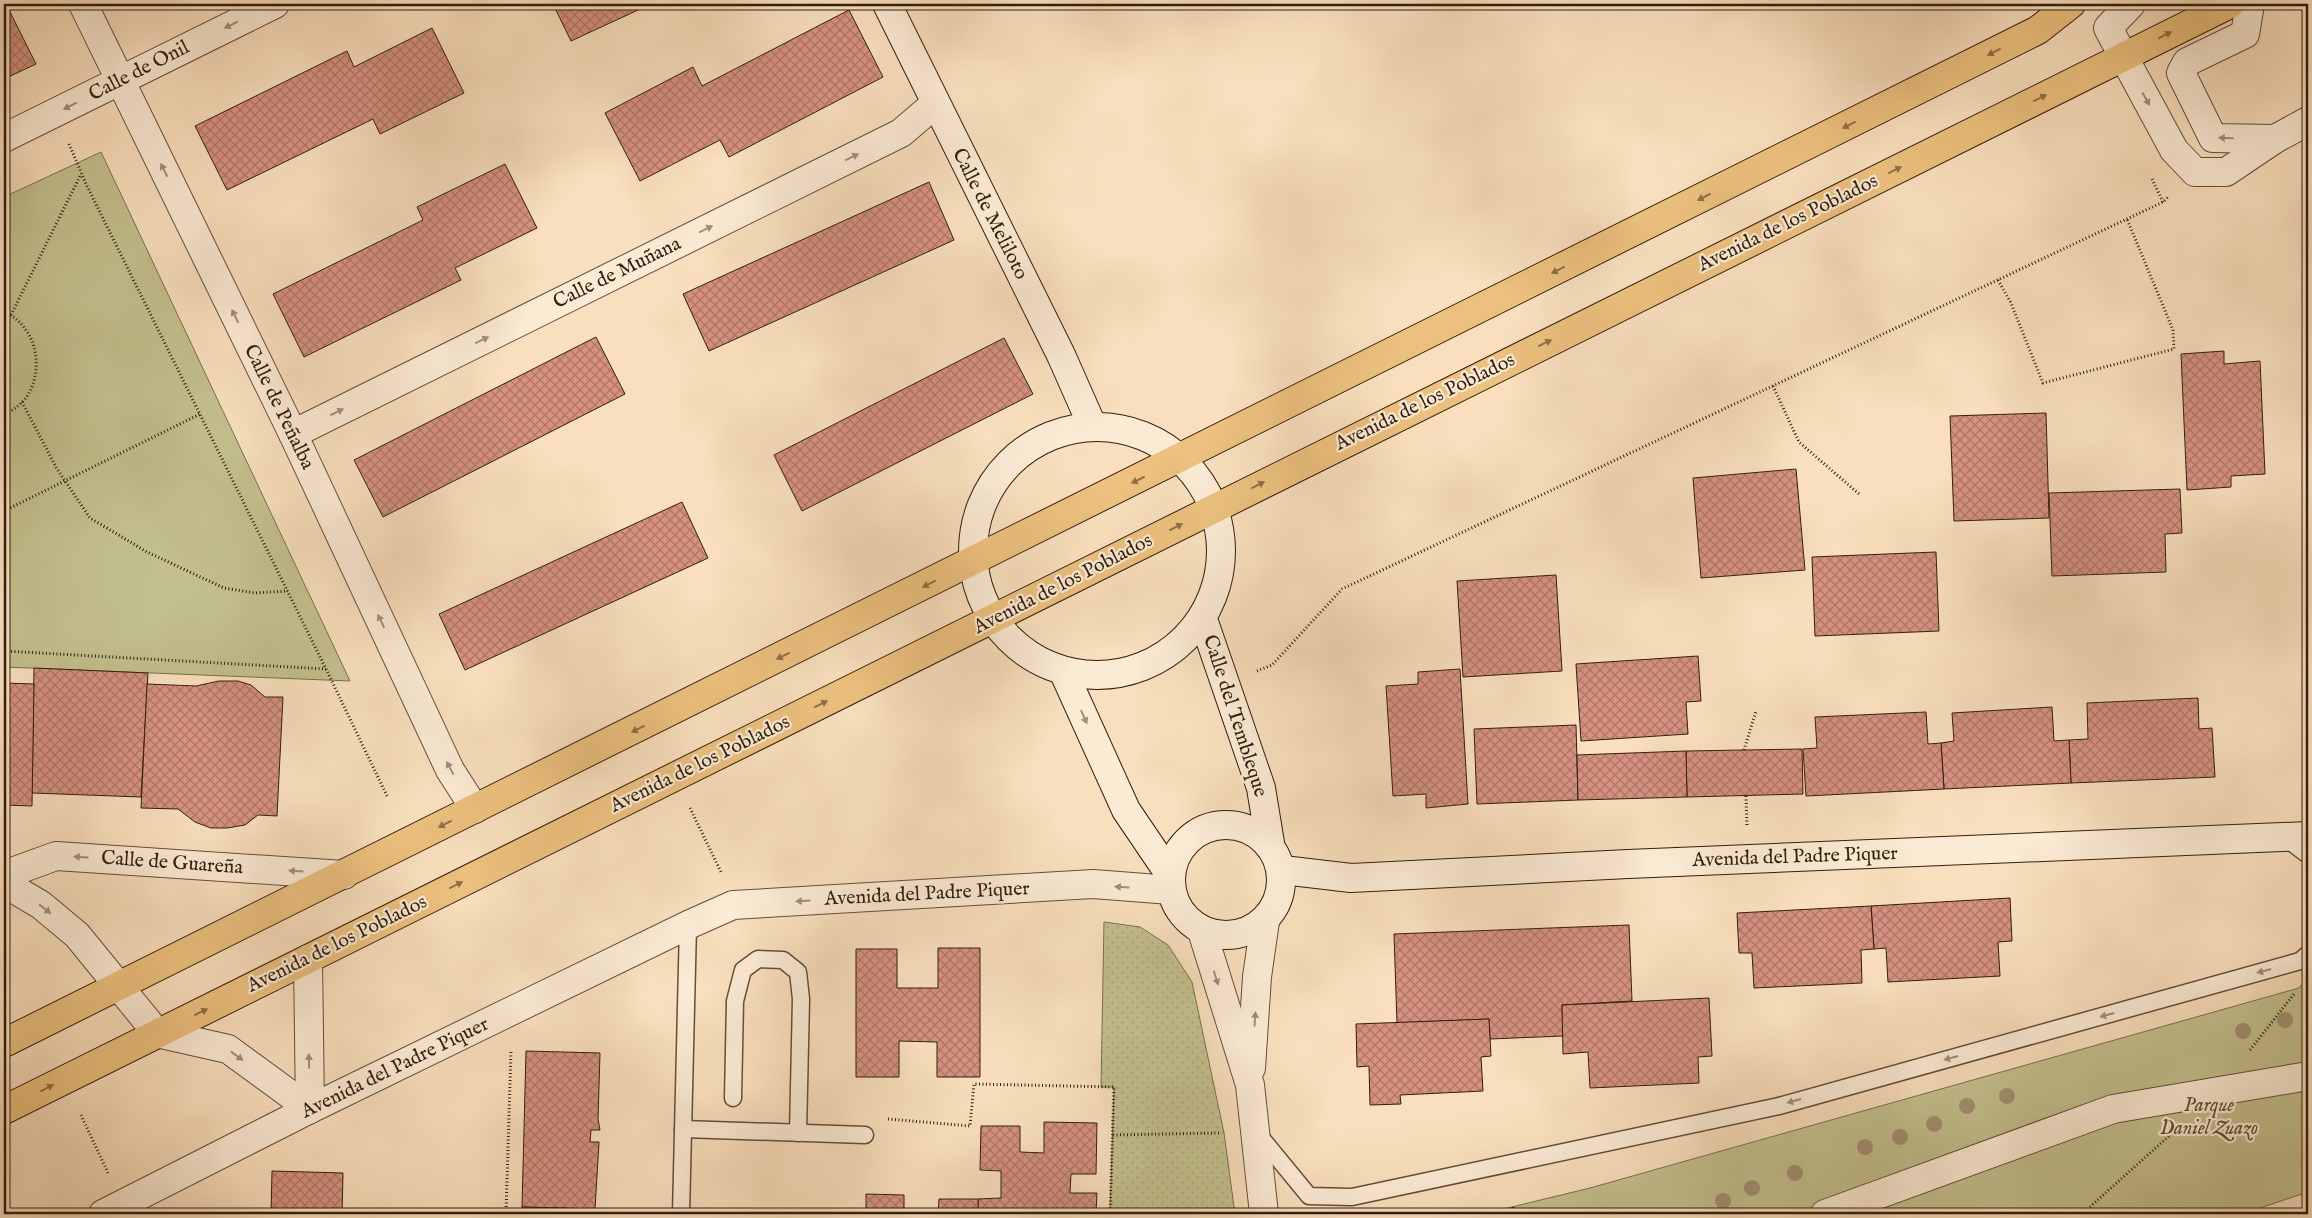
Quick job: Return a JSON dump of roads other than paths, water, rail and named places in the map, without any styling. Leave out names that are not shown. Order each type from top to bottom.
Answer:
[{"type":"main road","points":[[4,1043],[1182,458],[2038,30],[2071,4]]},
{"type":"main road","name":"Avenida de los Poblados","points":[[4,1110],[2230,4]]},
{"type":"street","name":"Calle de Peñalba","points":[[83,4],[293,434],[450,770],[475,809]]},
{"type":"street","name":"Calle de Onil","points":[[4,138],[275,4]]},
{"type":"street","name":"Calle de Meliloto","points":[[887,4],[1061,355],[1092,425]]},
{"type":"street","points":[[2131,4],[2108,28],[2174,150],[2195,172],[2226,172],[2275,139],[2308,121]]},
{"type":"street","points":[[2250,4],[2244,34],[2187,62],[2181,73],[2213,138],[2275,139]]},
{"type":"street","name":"Calle de Muñana","points":[[293,434],[900,133],[935,104]]},
{"type":"street","points":[[1092,425],[1140,432],[1182,458],[1215,508],[1223,545],[1218,584],[1203,619],[1166,656],[1116,676],[1064,672],[1024,653],[992,620],[972,562],[978,512],[1003,468],[1043,438],[1092,425]]},
{"type":"street","name":"Calle del Tembleque","points":[[1203,619],[1261,788],[1270,843]]},
{"type":"street","points":[[1064,672],[1126,810],[1170,883],[1181,915],[1202,931],[1235,936],[1265,921]]},
{"type":"street","points":[[1170,883],[1182,844],[1210,826],[1242,825],[1270,843],[1283,870],[1280,898],[1265,921],[1258,977],[1250,1085]]},
{"type":"street","name":"Avenida del Padre Piquer","points":[[1283,870],[1351,878],[1628,864],[2296,836]]},
{"type":"street","name":"Calle de Guareña","points":[[4,875],[56,856],[344,875]]},
{"type":"street","points":[[4,883],[41,905],[77,935],[157,1033],[228,1049],[310,1109]]},
{"type":"street","name":"Avenida del Padre Piquer","points":[[103,1214],[310,1109],[688,925],[733,905],[1093,884],[1170,883]]},
{"type":"street","points":[[1202,931],[1250,1085],[1264,1214]]},
{"type":"street","points":[[308,959],[310,1109]]},
{"type":"street","points":[[1825,1214],[2113,1109],[2308,1076]]},
{"type":"lane","points":[[2296,836],[2308,855]]},
{"type":"lane","points":[[681,1214],[688,925]]},
{"type":"lane","points":[[1256,1132],[1309,1196],[1352,1197],[1779,1106],[2300,962],[2308,954]]},
{"type":"lane","points":[[733,1098],[735,1001],[743,970],[758,960],[783,960],[798,972],[801,999],[798,1133]]},
{"type":"lane","points":[[683,1129],[865,1135]]},
{"type":"park label","name":"Parque Daniel Zuazo","points":[[2209,1116]]}]
